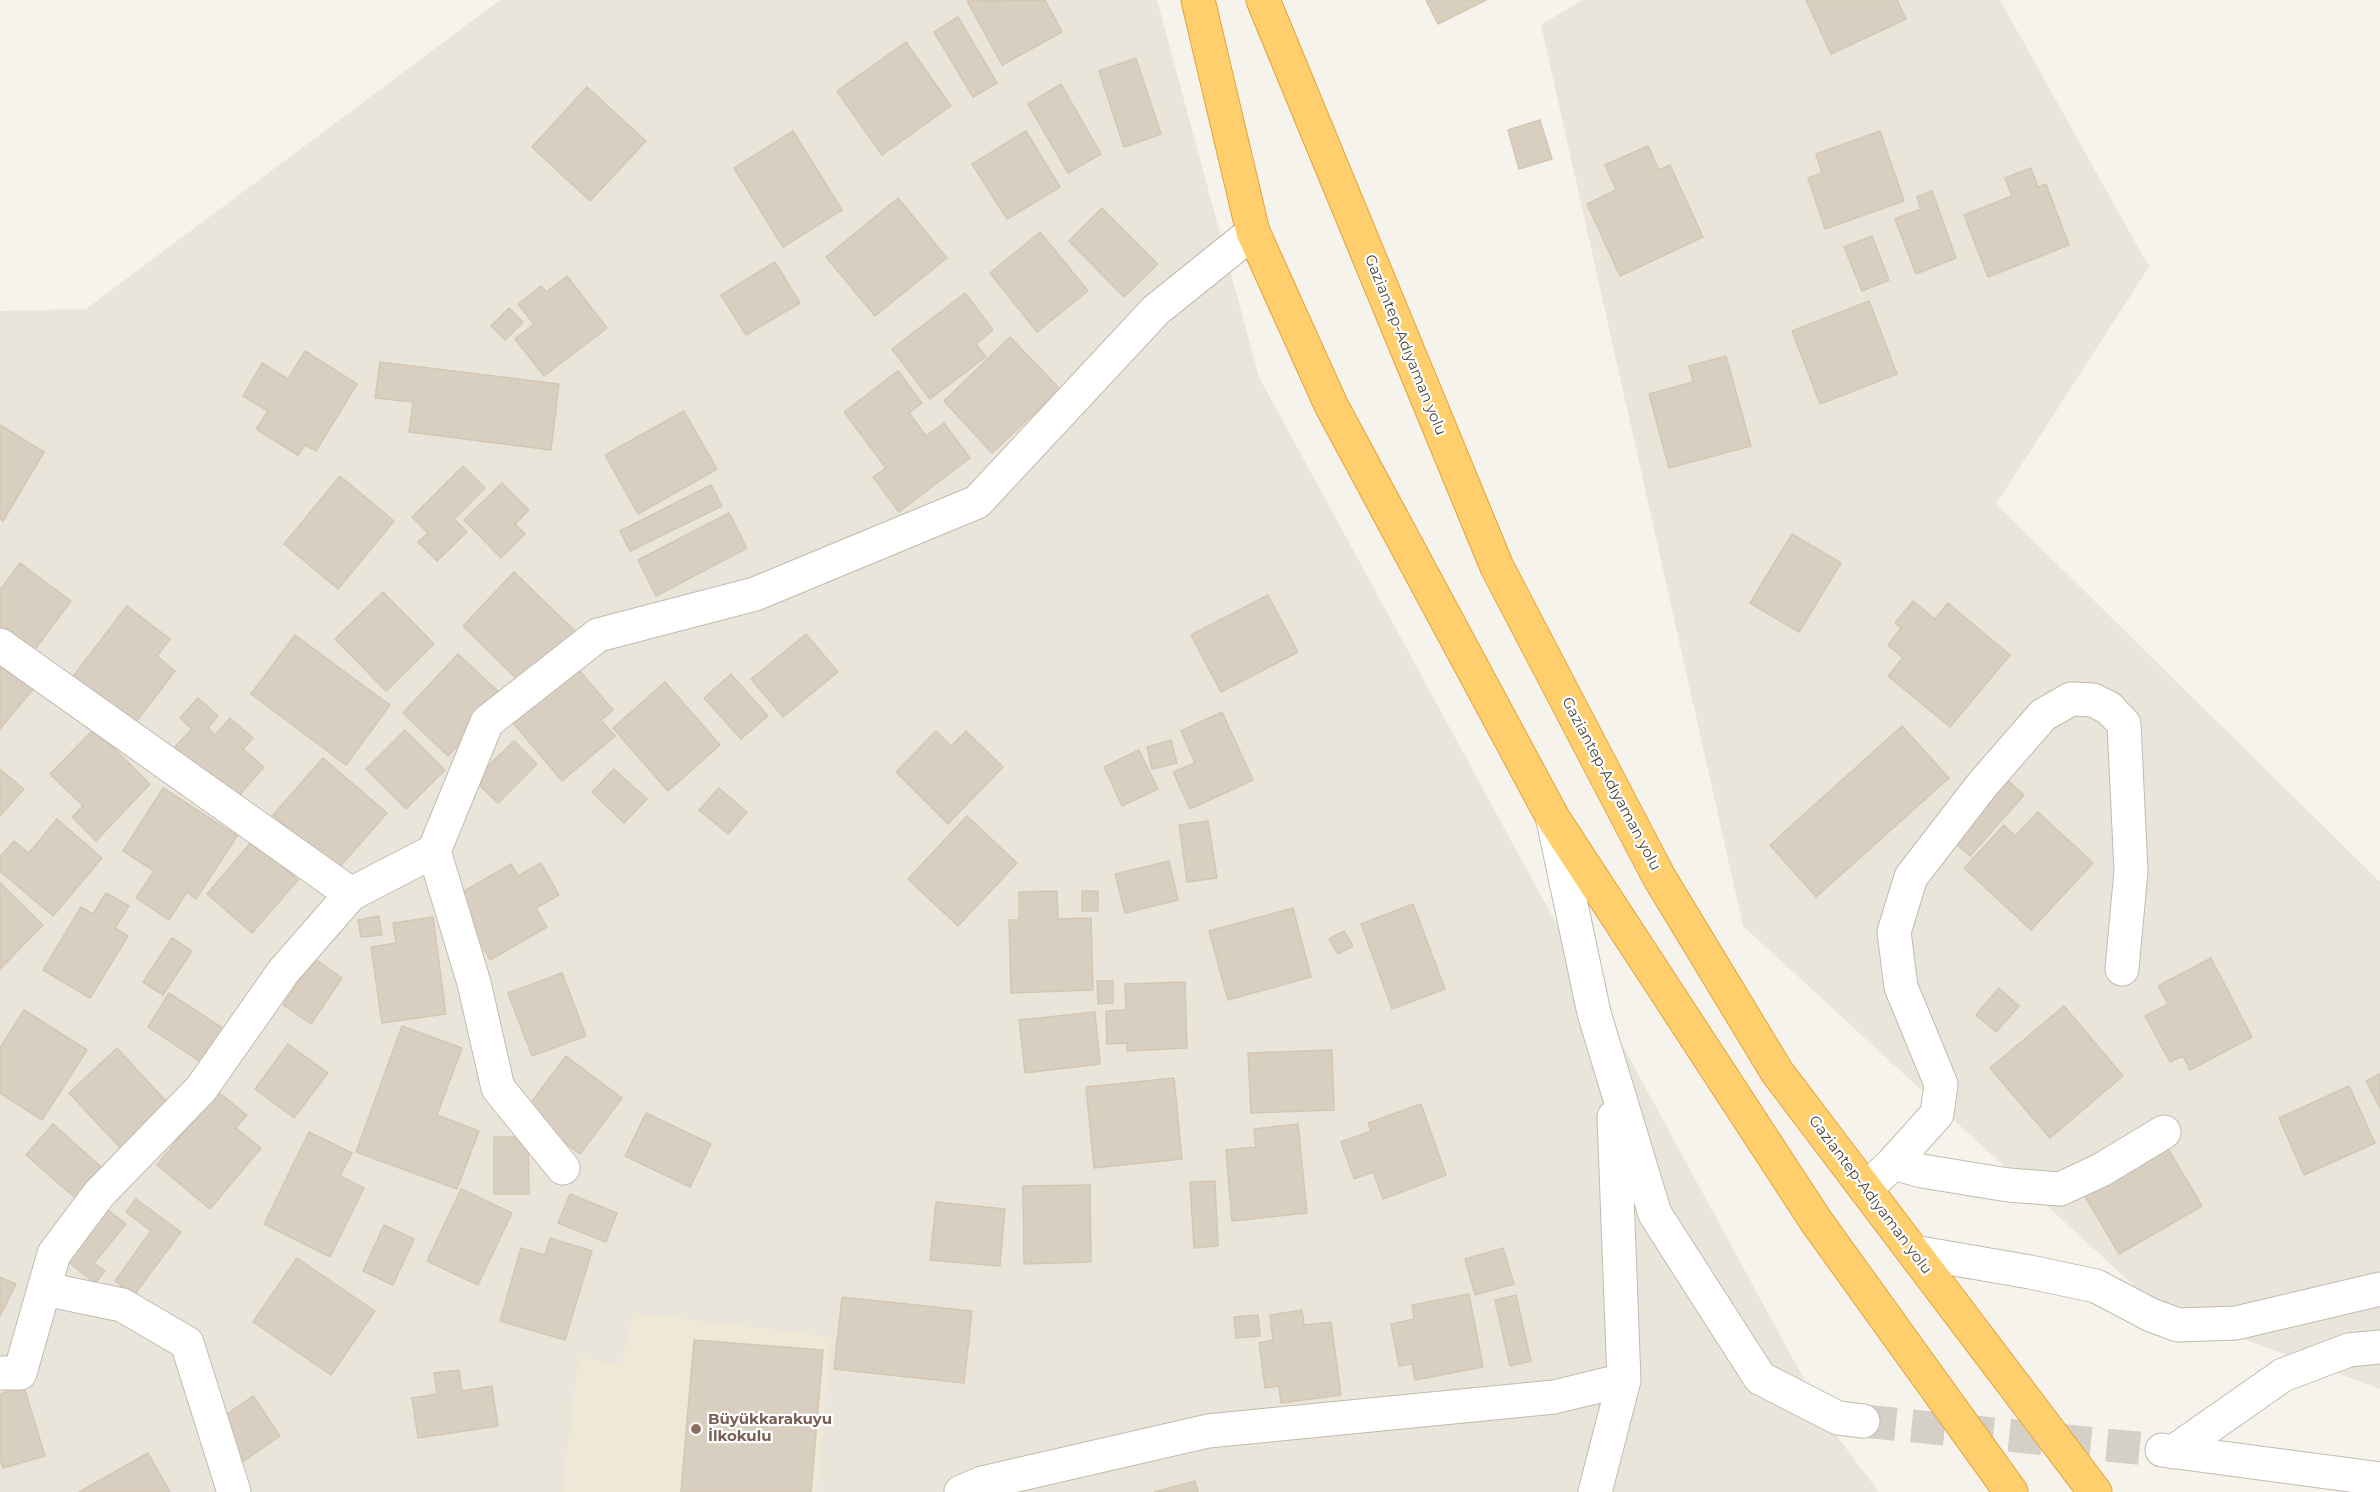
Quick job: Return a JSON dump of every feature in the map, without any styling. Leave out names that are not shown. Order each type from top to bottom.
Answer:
[{"type":"highway","points":[[1198,0],[1253,232],[1331,405],[1553,818],[1816,1221],[2011,1492]]},
{"type":"highway","name":"Gaziantep-Adıyaman yolu","points":[[1263,0],[1497,567],[1659,877],[1777,1072],[2095,1492]]},
{"type":"street","points":[[563,1168],[498,1088],[474,982],[434,851],[488,722],[598,635],[755,594],[977,502],[1156,310],[1253,232]]},
{"type":"street","points":[[0,645],[351,894]]},
{"type":"street","points":[[1866,1189],[1937,1114],[1941,1084],[1901,987],[1894,932],[1911,877],[1982,785],[2043,715],[2071,699],[2093,700],[2109,708],[2124,724],[2131,871],[2122,969]]},
{"type":"street","points":[[1553,818],[1594,1013],[1655,1214],[1760,1378],[1838,1418],[1863,1421]]},
{"type":"street","points":[[0,1373],[20,1373],[54,1254],[99,1194],[201,1089],[283,972],[351,894],[434,851]]},
{"type":"street","points":[[1595,1492],[1624,1380],[1612,1068]]},
{"type":"street","points":[[1893,1163],[1922,1171],[2008,1185],[2060,1189],[2101,1170],[2164,1132]]},
{"type":"street","points":[[1914,1252],[2096,1286],[2178,1325],[2236,1323],[2380,1289]]},
{"type":"street","points":[[45,1289],[122,1305],[187,1343],[234,1492]]},
{"type":"street","points":[[2380,1347],[2349,1350],[2283,1375],[2165,1451],[2380,1479]]},
{"type":"street","points":[[961,1492],[982,1483],[1208,1431],[1554,1396],[1624,1380]]},
{"type":"shaded area","points":[[500,0],[1157,0],[1259,377],[1830,1427],[1879,1492],[0,1492],[0,311],[86,309]]},
{"type":"shaded area","points":[[1582,0],[2000,0],[2149,267],[1996,504],[2380,882],[2380,1389],[2157,1307],[1743,926],[1541,25]]},
{"type":"shaded area","name":"Büyükkarakuyu İlkokulu","points":[[634,1313],[831,1337],[817,1492],[562,1492],[579,1356],[621,1366]]},
{"type":"building","points":[[1045,0],[1062,32],[1002,65],[967,1]]},
{"type":"building","points":[[1426,0],[1486,0],[1438,24]]},
{"type":"building","points":[[1806,0],[1897,0],[1906,19],[1831,54]]},
{"type":"building","points":[[958,17],[997,83],[973,97],[934,32]]},
{"type":"building","points":[[906,42],[951,106],[882,155],[837,91]]},
{"type":"building","points":[[1136,58],[1161,134],[1124,147],[1099,71]]},
{"type":"building","points":[[1061,84],[1101,154],[1068,173],[1028,104]]},
{"type":"building","points":[[587,87],[646,141],[590,201],[532,147]]},
{"type":"building","points":[[1540,120],[1552,159],[1519,169],[1508,130]]},
{"type":"building","points":[[793,131],[842,210],[783,247],[734,168]]},
{"type":"building","points":[[1026,131],[1060,187],[1007,219],[972,164]]},
{"type":"building","points":[[1880,131],[1904,201],[1825,229],[1808,178],[1822,173],[1816,154]]},
{"type":"building","points":[[1648,146],[1659,170],[1670,165],[1703,237],[1620,276],[1587,204],[1616,190],[1605,165]]},
{"type":"building","points":[[2031,168],[2038,187],[2046,184],[2069,245],[1988,277],[1964,215],[2012,196],[2005,178]]},
{"type":"building","points":[[1932,191],[1956,258],[1916,274],[1895,219],[1921,209],[1917,197]]},
{"type":"building","points":[[898,198],[947,258],[875,316],[826,257]]},
{"type":"building","points":[[1102,208],[1158,264],[1124,297],[1069,241]]},
{"type":"building","points":[[1040,232],[1088,291],[1037,332],[990,273]]},
{"type":"building","points":[[1872,236],[1889,280],[1862,291],[1844,247]]},
{"type":"building","points":[[775,262],[800,303],[746,335],[721,295]]},
{"type":"building","points":[[567,276],[607,328],[544,376],[515,339],[534,324],[518,304],[541,286],[546,292]]},
{"type":"building","points":[[965,293],[993,330],[976,344],[986,357],[930,399],[892,349]]},
{"type":"building","points":[[1869,301],[1897,374],[1820,404],[1792,331]]},
{"type":"building","points":[[509,308],[523,322],[505,340],[491,326]]},
{"type":"building","points":[[1010,337],[1060,389],[992,453],[944,401]]},
{"type":"building","points":[[305,351],[357,384],[316,451],[305,445],[298,455],[256,429],[268,411],[243,396],[262,363],[288,379]]},
{"type":"building","points":[[1726,356],[1751,446],[1669,468],[1649,394],[1693,382],[1689,366]]},
{"type":"building","points":[[380,362],[559,384],[551,450],[409,432],[413,402],[375,398]]},
{"type":"building","points":[[898,371],[922,403],[909,413],[926,436],[944,423],[970,458],[899,512],[873,477],[886,468],[844,412]]},
{"type":"building","points":[[684,411],[717,469],[638,514],[605,455]]},
{"type":"building","points":[[0,425],[44,452],[3,521],[0,519]]},
{"type":"building","points":[[463,466],[485,488],[454,519],[467,532],[437,561],[418,542],[428,533],[412,517]]},
{"type":"building","points":[[340,476],[394,521],[338,589],[284,544]]},
{"type":"building","points":[[502,483],[529,510],[515,524],[525,534],[501,558],[464,520]]},
{"type":"building","points":[[711,485],[722,506],[630,551],[620,531]]},
{"type":"building","points":[[729,513],[747,548],[656,596],[638,560]]},
{"type":"building","points":[[1792,534],[1841,563],[1799,632],[1750,603]]},
{"type":"building","points":[[20,563],[71,601],[30,656],[0,635],[0,590]]},
{"type":"building","points":[[514,572],[578,634],[526,688],[463,626]]},
{"type":"building","points":[[383,592],[434,644],[386,691],[335,639]]},
{"type":"building","points":[[1268,595],[1298,652],[1221,692],[1191,635]]},
{"type":"building","points":[[1913,601],[1935,619],[1948,603],[2010,655],[1950,727],[1888,676],[1903,658],[1888,645],[1901,628],[1895,623]]},
{"type":"building","points":[[127,606],[170,639],[157,656],[175,671],[129,731],[68,683]]},
{"type":"building","points":[[806,634],[838,672],[783,717],[751,679]]},
{"type":"building","points":[[295,635],[390,705],[346,765],[251,694]]},
{"type":"building","points":[[458,654],[504,697],[448,756],[403,713]]},
{"type":"building","points":[[0,660],[34,688],[0,729]]},
{"type":"building","points":[[572,662],[613,710],[601,720],[615,736],[562,781],[508,717]]},
{"type":"building","points":[[731,674],[768,716],[741,739],[704,698]]},
{"type":"building","points":[[665,682],[720,745],[668,791],[613,728]]},
{"type":"building","points":[[198,698],[218,716],[208,728],[215,735],[230,718],[253,738],[243,749],[264,767],[233,802],[174,748],[192,729],[180,718]]},
{"type":"building","points":[[1222,712],[1253,780],[1190,809],[1173,772],[1195,763],[1181,731]]},
{"type":"building","points":[[1902,726],[1949,778],[1816,897],[1770,845]]},
{"type":"building","points":[[94,729],[150,784],[96,841],[72,817],[83,806],[50,774]]},
{"type":"building","points":[[405,730],[445,770],[406,809],[366,769]]},
{"type":"building","points":[[936,731],[951,746],[966,731],[1003,767],[948,824],[896,772]]},
{"type":"building","points":[[1171,740],[1177,763],[1152,769],[1147,747]]},
{"type":"building","points":[[514,741],[537,764],[498,803],[474,780]]},
{"type":"building","points":[[1139,750],[1158,789],[1122,806],[1104,767]]},
{"type":"building","points":[[323,758],[387,813],[336,871],[273,815]]},
{"type":"building","points":[[0,769],[24,789],[0,816]]},
{"type":"building","points":[[614,769],[647,799],[624,823],[592,792]]},
{"type":"building","points":[[2003,776],[2024,795],[1970,856],[1948,837]]},
{"type":"building","points":[[163,788],[237,836],[196,899],[187,892],[169,920],[136,898],[154,871],[123,851]]},
{"type":"building","points":[[719,788],[747,812],[728,834],[699,810]]},
{"type":"building","points":[[2038,812],[2093,863],[2031,930],[1964,868],[2004,825],[2015,836]]},
{"type":"building","points":[[967,816],[1017,863],[958,926],[908,879]]},
{"type":"building","points":[[57,819],[102,858],[53,916],[0,871],[0,857],[14,841],[29,853]]},
{"type":"building","points":[[1208,821],[1217,878],[1187,882],[1179,825]]},
{"type":"building","points":[[253,840],[298,880],[252,933],[207,894]]},
{"type":"building","points":[[1169,861],[1178,900],[1125,913],[1115,874]]},
{"type":"building","points":[[541,863],[559,895],[536,908],[547,927],[490,960],[454,897],[511,864],[518,876]]},
{"type":"building","points":[[0,883],[43,925],[0,969]]},
{"type":"building","points":[[1057,891],[1058,919],[1091,918],[1093,990],[1011,993],[1009,920],[1019,920],[1019,892]]},
{"type":"building","points":[[1082,891],[1098,891],[1098,911],[1082,911]]},
{"type":"building","points":[[106,893],[129,906],[115,928],[128,936],[90,998],[43,970],[81,907],[93,914]]},
{"type":"building","points":[[1413,904],[1445,989],[1392,1009],[1361,924]]},
{"type":"building","points":[[1293,908],[1311,977],[1228,1000],[1209,931]]},
{"type":"building","points":[[379,916],[382,935],[361,937],[358,920]]},
{"type":"building","points":[[433,917],[446,1014],[382,1023],[371,947],[396,943],[393,923]]},
{"type":"building","points":[[1344,931],[1353,946],[1338,954],[1329,939]]},
{"type":"building","points":[[172,938],[192,951],[163,995],[143,982]]},
{"type":"building","points":[[314,958],[342,978],[311,1024],[283,1005]]},
{"type":"building","points":[[2211,958],[2252,1037],[2190,1070],[2183,1056],[2170,1062],[2145,1016],[2168,1004],[2158,986]]},
{"type":"building","points":[[562,973],[586,1036],[532,1056],[508,993]]},
{"type":"building","points":[[1097,981],[1113,981],[1113,1003],[1098,1004]]},
{"type":"building","points":[[1185,982],[1187,1048],[1127,1051],[1127,1043],[1107,1044],[1106,1011],[1126,1010],[1125,984]]},
{"type":"building","points":[[1999,988],[2019,1006],[1996,1032],[1976,1015]]},
{"type":"building","points":[[169,993],[227,1031],[205,1065],[148,1027]]},
{"type":"building","points":[[2064,1006],[2123,1076],[2050,1138],[1990,1068]]},
{"type":"building","points":[[24,1010],[87,1050],[42,1120],[0,1093],[0,1048]]},
{"type":"building","points":[[1095,1012],[1100,1064],[1025,1073],[1019,1020]]},
{"type":"building","points":[[402,1026],[462,1048],[437,1115],[479,1131],[457,1189],[356,1152]]},
{"type":"building","points":[[288,1044],[328,1073],[294,1118],[255,1089]]},
{"type":"building","points":[[117,1048],[175,1111],[127,1155],[69,1093]]},
{"type":"building","points":[[1332,1050],[1334,1110],[1251,1113],[1248,1053]]},
{"type":"building","points":[[566,1056],[622,1098],[580,1154],[524,1112]]},
{"type":"building","points":[[2380,1074],[2380,1108],[2366,1081]]},
{"type":"building","points":[[1174,1078],[1182,1159],[1094,1168],[1086,1087]]},
{"type":"building","points":[[2349,1086],[2375,1143],[2304,1175],[2279,1118]]},
{"type":"building","points":[[217,1091],[247,1115],[236,1128],[261,1148],[210,1209],[157,1165]]},
{"type":"building","points":[[1421,1104],[1446,1175],[1383,1199],[1373,1172],[1354,1179],[1341,1142],[1371,1131],[1368,1123]]},
{"type":"building","points":[[646,1113],[711,1144],[690,1187],[625,1156]]},
{"type":"building","points":[[53,1124],[109,1174],[82,1204],[26,1155]]},
{"type":"building","points":[[1298,1124],[1307,1213],[1232,1221],[1226,1150],[1256,1147],[1254,1129]]},
{"type":"building","points":[[309,1132],[352,1153],[340,1176],[364,1188],[330,1257],[264,1224]]},
{"type":"building","points":[[494,1137],[528,1137],[529,1194],[494,1194]]},
{"type":"building","points":[[2164,1142],[2202,1206],[2119,1254],[2082,1191]]},
{"type":"building","points":[[1215,1181],[1218,1246],[1194,1248],[1190,1182]]},
{"type":"building","points":[[1090,1185],[1091,1262],[1024,1264],[1023,1186]]},
{"type":"building","points":[[461,1189],[512,1213],[478,1285],[427,1261]]},
{"type":"building","points":[[570,1194],[617,1213],[606,1242],[558,1223]]},
{"type":"building","points":[[136,1199],[181,1232],[134,1295],[115,1281],[151,1231],[126,1212]]},
{"type":"building","points":[[936,1202],[1005,1209],[1000,1266],[930,1260]]},
{"type":"building","points":[[103,1206],[126,1224],[94,1263],[105,1271],[95,1283],[62,1257]]},
{"type":"building","points":[[384,1225],[414,1239],[393,1285],[363,1271]]},
{"type":"building","points":[[550,1238],[592,1251],[565,1340],[500,1321],[521,1248],[545,1255]]},
{"type":"building","points":[[1503,1248],[1514,1284],[1475,1295],[1465,1259]]},
{"type":"building","points":[[297,1258],[375,1311],[331,1375],[253,1322]]},
{"type":"building","points":[[0,1277],[16,1284],[0,1316]]},
{"type":"building","points":[[1469,1294],[1483,1367],[1415,1380],[1412,1364],[1399,1366],[1391,1324],[1414,1319],[1412,1305]]},
{"type":"building","points":[[1516,1295],[1531,1361],[1510,1366],[1495,1300]]},
{"type":"building","points":[[842,1297],[972,1311],[964,1383],[834,1369]]},
{"type":"building","points":[[1302,1310],[1304,1325],[1331,1322],[1341,1395],[1281,1403],[1279,1386],[1265,1388],[1259,1343],[1273,1340],[1270,1315]]},
{"type":"building","points":[[1258,1315],[1260,1336],[1236,1338],[1234,1317]]},
{"type":"building","points":[[694,1340],[823,1350],[811,1492],[681,1492]]},
{"type":"building","points":[[459,1370],[462,1391],[492,1386],[498,1426],[418,1438],[412,1398],[437,1394],[434,1373]]},
{"type":"building","points":[[24,1387],[45,1456],[3,1468],[0,1459],[0,1394]]},
{"type":"building","points":[[253,1396],[280,1436],[244,1461],[217,1421]]},
{"type":"building","points":[[148,1453],[170,1492],[79,1492]]},
{"type":"building","points":[[1195,1481],[1198,1492],[1154,1492]]},
{"type":"tunnel","points":[[1863,1421],[2157,1450]]},
{"type":"place","name":"Büyükkarakuyu İlkokulu","points":[[696,1429]]}]
